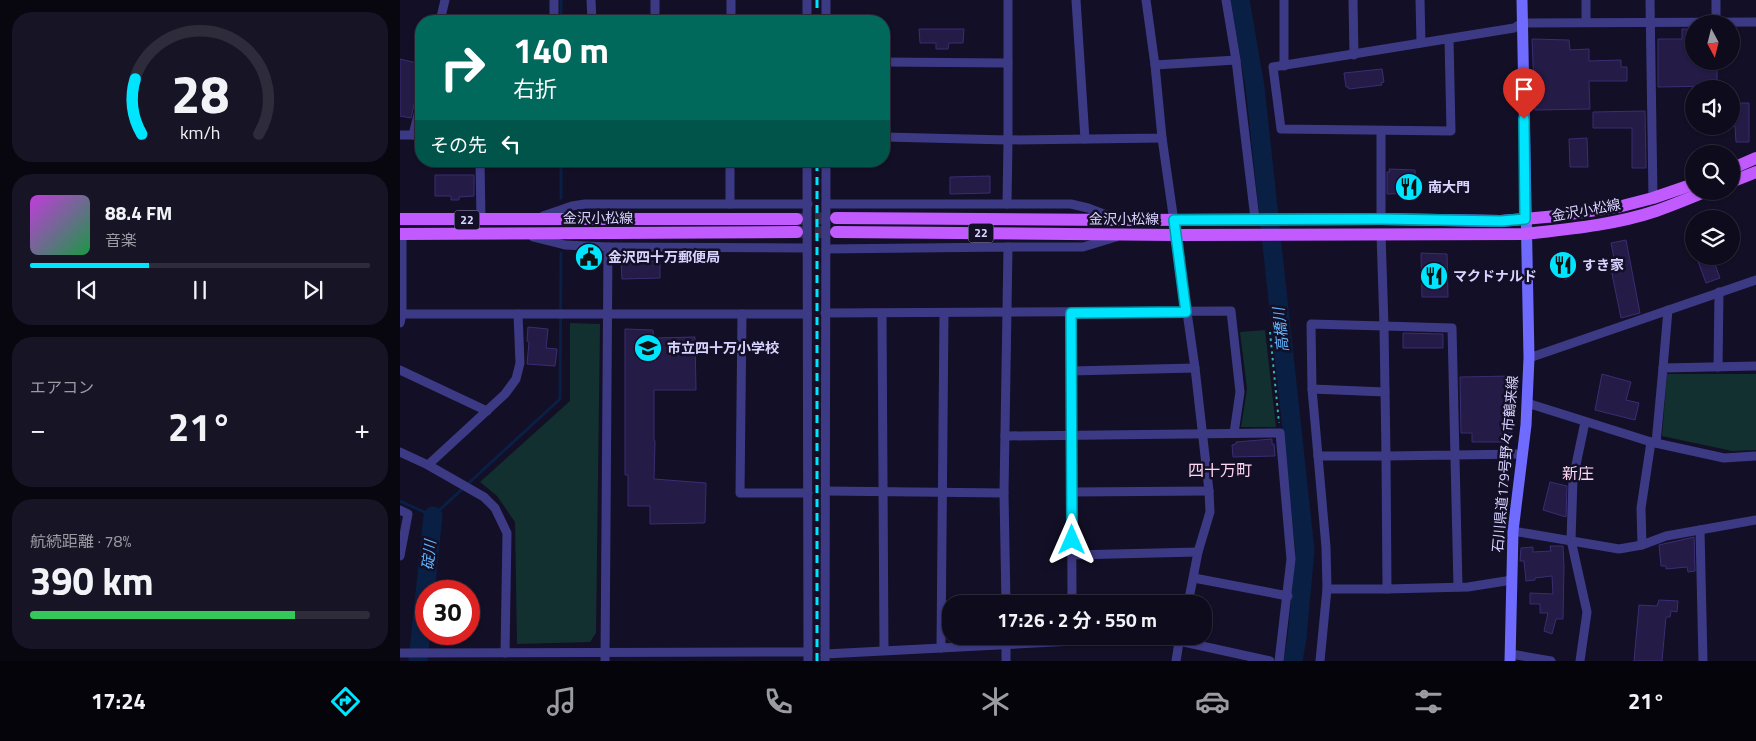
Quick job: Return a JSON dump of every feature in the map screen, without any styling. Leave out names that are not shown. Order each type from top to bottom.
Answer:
[{"type":"main road","name":"石川県道179号野々市鶴来線","points":[[1510,658],[1512,530],[1523,454],[1529,358],[1525,234],[1522,0]]},
{"type":"main road","points":[[1740,165],[1756,158]]},
{"type":"main road","points":[[1740,178],[1756,172]]},
{"type":"main road","name":"金沢小松線","points":[[836,218],[1501,221],[1622,206],[1685,187]]},
{"type":"main road","name":"金沢小松線","points":[[836,232],[1278,235],[1525,234],[1615,222],[1655,211],[1685,199]]},
{"type":"main road","name":"金沢小松線","points":[[400,219],[797,219]]},
{"type":"main road","name":"金沢小松線","points":[[401,234],[797,232]]},
{"type":"street","points":[[441,15],[445,0]]},
{"type":"street","points":[[554,0],[554,15]]},
{"type":"street","points":[[591,0],[592,15]]},
{"type":"street","points":[[655,0],[655,15]]},
{"type":"street","points":[[731,0],[731,15]]},
{"type":"street","points":[[807,15],[808,0]]},
{"type":"street","points":[[826,0],[826,15]]},
{"type":"street","points":[[1007,204],[1008,0]]},
{"type":"street","points":[[1076,0],[1085,139]]},
{"type":"street","points":[[1146,0],[1162,138],[1204,434],[1209,491],[1210,512],[1198,552],[1190,595]]},
{"type":"street","points":[[1226,0],[1257,219]]},
{"type":"street","points":[[1284,0],[1284,66]]},
{"type":"street","points":[[1353,0],[1354,55]]},
{"type":"street","points":[[1420,0],[1421,43]]},
{"type":"street","points":[[1586,0],[1586,22]]},
{"type":"street","points":[[1650,0],[1653,198]]},
{"type":"street","points":[[1716,0],[1716,15]]},
{"type":"street","points":[[1449,39],[1451,131],[1281,129],[1273,67],[1514,28],[1522,23],[1685,22]]},
{"type":"street","points":[[1740,22],[1756,22]]},
{"type":"street","points":[[1155,65],[1236,60]]},
{"type":"street","points":[[890,62],[1008,63]]},
{"type":"street","points":[[1380,131],[1381,219]]},
{"type":"street","points":[[400,135],[415,135]]},
{"type":"street","points":[[890,137],[1008,140],[1162,138]]},
{"type":"street","points":[[480,167],[481,220]]},
{"type":"street","points":[[730,167],[730,204]]},
{"type":"street","points":[[404,653],[505,653],[605,657],[808,657],[807,167]]},
{"type":"street","points":[[826,167],[825,657],[884,650],[965,645]]},
{"type":"street","points":[[534,220],[572,206],[585,204],[808,204]]},
{"type":"street","points":[[826,204],[1071,204],[1088,208],[1118,220]]},
{"type":"street","points":[[401,234],[401,317],[518,314],[807,314]]},
{"type":"street","points":[[524,234],[565,245],[807,248]]},
{"type":"street","points":[[826,249],[1083,247],[1126,234]]},
{"type":"street","points":[[1382,234],[1387,589]]},
{"type":"street","points":[[605,657],[608,247]]},
{"type":"street","points":[[1006,595],[1004,493],[1008,247]]},
{"type":"street","points":[[1529,358],[1756,280]]},
{"type":"street","points":[[1718,367],[1719,292]]},
{"type":"street","points":[[1642,545],[1641,508],[1653,443],[1663,368],[1668,310]]},
{"type":"street","points":[[825,313],[1230,311],[1240,392],[1234,433]]},
{"type":"street","points":[[882,313],[884,650]]},
{"type":"street","points":[[941,648],[944,313]]},
{"type":"street","points":[[1071,313],[1072,595]]},
{"type":"street","points":[[428,465],[505,394],[516,379],[520,363],[518,314]]},
{"type":"street","points":[[742,314],[740,493],[808,493]]},
{"type":"street","points":[[1320,661],[1326,589],[1326,548],[1312,389],[1311,324],[1452,328],[1458,587]]},
{"type":"street","points":[[1663,368],[1756,366]]},
{"type":"street","points":[[1071,371],[1195,368]]},
{"type":"street","points":[[400,370],[487,410]]},
{"type":"street","points":[[1312,389],[1385,392]]},
{"type":"street","points":[[1527,403],[1653,443],[1724,458],[1756,456]]},
{"type":"street","points":[[1580,661],[1587,612],[1571,540],[1572,479],[1585,422]]},
{"type":"street","points":[[1005,436],[1280,433],[1292,559],[1279,661]]},
{"type":"street","points":[[400,452],[428,465],[484,497],[495,508],[508,533],[505,653]]},
{"type":"street","points":[[1318,456],[1523,454]]},
{"type":"street","points":[[826,491],[1004,493]]},
{"type":"street","points":[[1072,492],[1209,491]]},
{"type":"street","points":[[400,510],[408,514],[400,556]]},
{"type":"street","points":[[1512,530],[1619,549],[1642,545],[1666,536],[1756,520]]},
{"type":"street","points":[[1700,530],[1703,661]]},
{"type":"street","points":[[1072,555],[1198,552]]},
{"type":"street","points":[[1194,578],[1288,596]]},
{"type":"street","points":[[1326,589],[1468,587],[1512,580]]},
{"type":"street","points":[[1006,645],[1006,661]]},
{"type":"street","points":[[1176,661],[1178,645]]},
{"type":"street","points":[[1204,645],[1270,661]]},
{"type":"street","points":[[1510,658],[1551,661]]},
{"type":"path","points":[[1270,332],[1280,433]]},
{"type":"green space","points":[[570,323],[600,324],[596,633],[590,642],[517,644],[515,522],[497,496],[480,482],[570,401]]},
{"type":"green space","points":[[1265,330],[1276,427],[1241,427],[1247,389],[1240,332]]},
{"type":"green space","points":[[1667,374],[1756,374],[1756,450],[1732,451],[1662,436]]},
{"type":"building","points":[[919,29],[964,29],[963,43],[949,43],[948,49],[936,49],[936,43],[920,43]]},
{"type":"building","points":[[1682,29],[1685,29],[1685,70],[1717,70],[1717,80],[1685,80],[1685,87],[1658,87],[1658,39],[1682,39]]},
{"type":"building","points":[[1532,39],[1569,40],[1570,50],[1589,49],[1589,61],[1621,60],[1621,67],[1627,67],[1627,81],[1589,81],[1590,109],[1535,110]]},
{"type":"building","points":[[400,59],[415,63],[415,100],[411,118],[400,116]]},
{"type":"building","points":[[1382,69],[1384,82],[1381,83],[1382,85],[1349,89],[1346,87],[1344,73]]},
{"type":"building","points":[[1740,103],[1749,103],[1749,142],[1736,142],[1736,135],[1740,135]]},
{"type":"building","points":[[1645,111],[1646,168],[1632,168],[1632,128],[1593,128],[1593,112]]},
{"type":"building","points":[[1587,138],[1588,167],[1570,167],[1569,139]]},
{"type":"building","points":[[1389,169],[1415,170],[1416,193],[1387,194],[1387,172],[1390,172]]},
{"type":"building","points":[[435,175],[474,175],[474,196],[459,197],[459,200],[451,200],[451,196],[435,196]]},
{"type":"building","points":[[990,176],[990,193],[950,194],[950,177]]},
{"type":"building","points":[[1626,240],[1640,313],[1621,318],[1611,269],[1616,268],[1611,243]]},
{"type":"building","name":"すき家","points":[[1560,251],[1574,257],[1566,280],[1553,273]]},
{"type":"building","name":"マクドナルド","points":[[1421,253],[1447,254],[1448,297],[1422,297]]},
{"type":"building","points":[[660,261],[660,278],[622,279],[621,262]]},
{"type":"building","points":[[1699,265],[1715,265],[1720,278],[1706,283]]},
{"type":"building","points":[[528,327],[548,329],[546,348],[557,349],[555,366],[527,364]]},
{"type":"building","points":[[625,329],[653,330],[654,338],[695,337],[696,390],[654,390],[654,479],[706,483],[704,523],[650,524],[650,506],[628,506],[628,475],[625,475]]},
{"type":"building","points":[[1403,333],[1443,334],[1443,348],[1403,348]]},
{"type":"building","points":[[1602,374],[1631,382],[1626,400],[1639,403],[1635,420],[1595,410]]},
{"type":"building","points":[[1512,376],[1513,432],[1506,432],[1506,442],[1472,442],[1472,433],[1461,433],[1460,377]]},
{"type":"building","points":[[1272,439],[1275,456],[1233,457],[1232,445],[1236,444],[1236,442]]},
{"type":"building","points":[[1550,482],[1567,486],[1566,517],[1543,510]]},
{"type":"building","points":[[1694,537],[1695,571],[1688,572],[1687,567],[1666,569],[1666,566],[1661,566],[1659,545]]},
{"type":"building","points":[[1550,546],[1563,546],[1564,567],[1563,619],[1556,619],[1552,634],[1544,631],[1548,613],[1540,613],[1540,604],[1530,604],[1530,593],[1553,594],[1552,576],[1526,581],[1524,561],[1520,561],[1521,548],[1533,547],[1533,552],[1551,551]]},
{"type":"building","points":[[1659,600],[1678,601],[1677,612],[1671,611],[1670,617],[1666,617],[1662,661],[1634,661],[1639,605],[1657,606]]},
{"type":"waterway","points":[[561,0],[561,15]]},
{"type":"waterway","name":"高橋川","points":[[1240,0],[1255,87],[1305,550],[1297,638],[1293,661]]},
{"type":"waterway","points":[[561,167],[561,198]]},
{"type":"waterway","points":[[400,501],[433,516],[560,399],[561,253]]},
{"type":"waterway","name":"碇川","points":[[418,661],[433,516]]},
{"type":"tunnel","points":[[797,219],[836,218]]},
{"type":"tunnel","points":[[797,232],[836,232]]},
{"type":"railway","points":[[817,0],[817,15]]},
{"type":"railway","points":[[817,167],[817,661]]},
{"type":"place","name":"南大門","points":[[1409,187]]},
{"type":"place","name":"金沢四十万郵便局","points":[[589,257]]},
{"type":"place","name":"すき家","points":[[1563,265]]},
{"type":"place","name":"マクドナルド","points":[[1434,276]]},
{"type":"place","name":"市立四十万小学校","points":[[648,348]]},
{"type":"district","name":"四十万町","points":[[1220,470]]},
{"type":"district","name":"新庄","points":[[1578,473]]},
{"type":"route","points":[[1072,540],[1071,313],[1186,312],[1174,220],[1381,219],[1501,221],[1525,219],[1524,119]]}]
